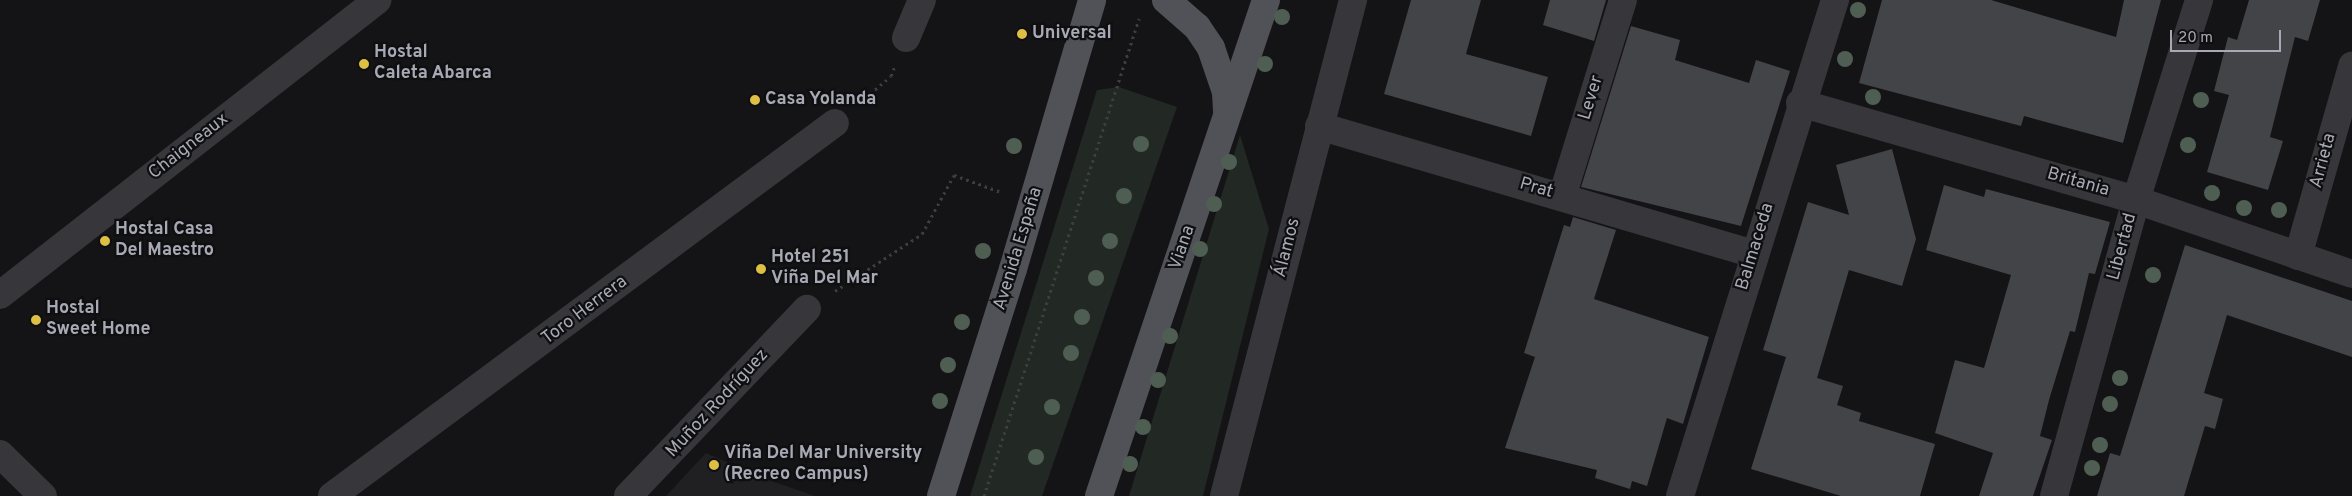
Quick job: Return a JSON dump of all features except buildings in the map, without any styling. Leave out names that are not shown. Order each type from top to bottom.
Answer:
[{"type":"main road","name":"Avenida España","points":[[941,496],[1033,203],[1092,0]]},
{"type":"main road","name":"Viana","points":[[1099,496],[1266,0]]},
{"type":"main road","points":[[1155,4],[1196,27],[1211,48],[1224,85],[1228,115]]},
{"type":"street","name":"Chaigneaux","points":[[0,295],[378,0]]},
{"type":"street","points":[[906,38],[922,0]]},
{"type":"street","name":"Álamos","points":[[1224,496],[1353,0]]},
{"type":"street","name":"Lever","points":[[1562,197],[1623,0]]},
{"type":"street","name":"Balmaceda","points":[[1680,496],[1800,103],[1835,0]]},
{"type":"street","name":"Libertad","points":[[2054,496],[2136,200],[2199,0]]},
{"type":"street","name":"Arrieta","points":[[2298,256],[2352,66]]},
{"type":"street","name":"Britania","points":[[1800,103],[2136,200],[2352,274]]},
{"type":"street","name":"Toro Herrera","points":[[332,496],[835,123]]},
{"type":"street","name":"Prat","points":[[1319,126],[1754,254]]},
{"type":"street","name":"Muñoz Rodríguez","points":[[628,496],[807,309]]},
{"type":"street","points":[[0,454],[43,496]]},
{"type":"path","points":[[984,496],[1155,4]]},
{"type":"path","points":[[835,123],[890,76],[906,38]]},
{"type":"path","points":[[807,309],[922,234],[954,175],[1033,203]]},
{"type":"shaded area","points":[[1119,87],[1177,107],[1042,496],[970,496],[1097,90]]},
{"type":"shaded area","points":[[1240,135],[1269,229],[1203,496],[1129,496]]},
{"type":"shaded area","name":"Viña Del Mar University (Recreo Campus)","points":[[706,453],[760,477],[815,496],[666,496]]},
{"type":"place","name":"Universal","points":[[1022,34]]},
{"type":"place","name":"Hostal Caleta Abarca","points":[[364,64]]},
{"type":"place","name":"Casa Yolanda","points":[[755,100]]},
{"type":"place","name":"Hostal Casa Del Maestro","points":[[105,241]]},
{"type":"place","name":"Hotel 251 Viña Del Mar","points":[[761,269]]},
{"type":"place","name":"Hostal Sweet Home","points":[[36,320]]},
{"type":"place","name":"Viña Del Mar University (Recreo Campus)","points":[[714,465]]}]
